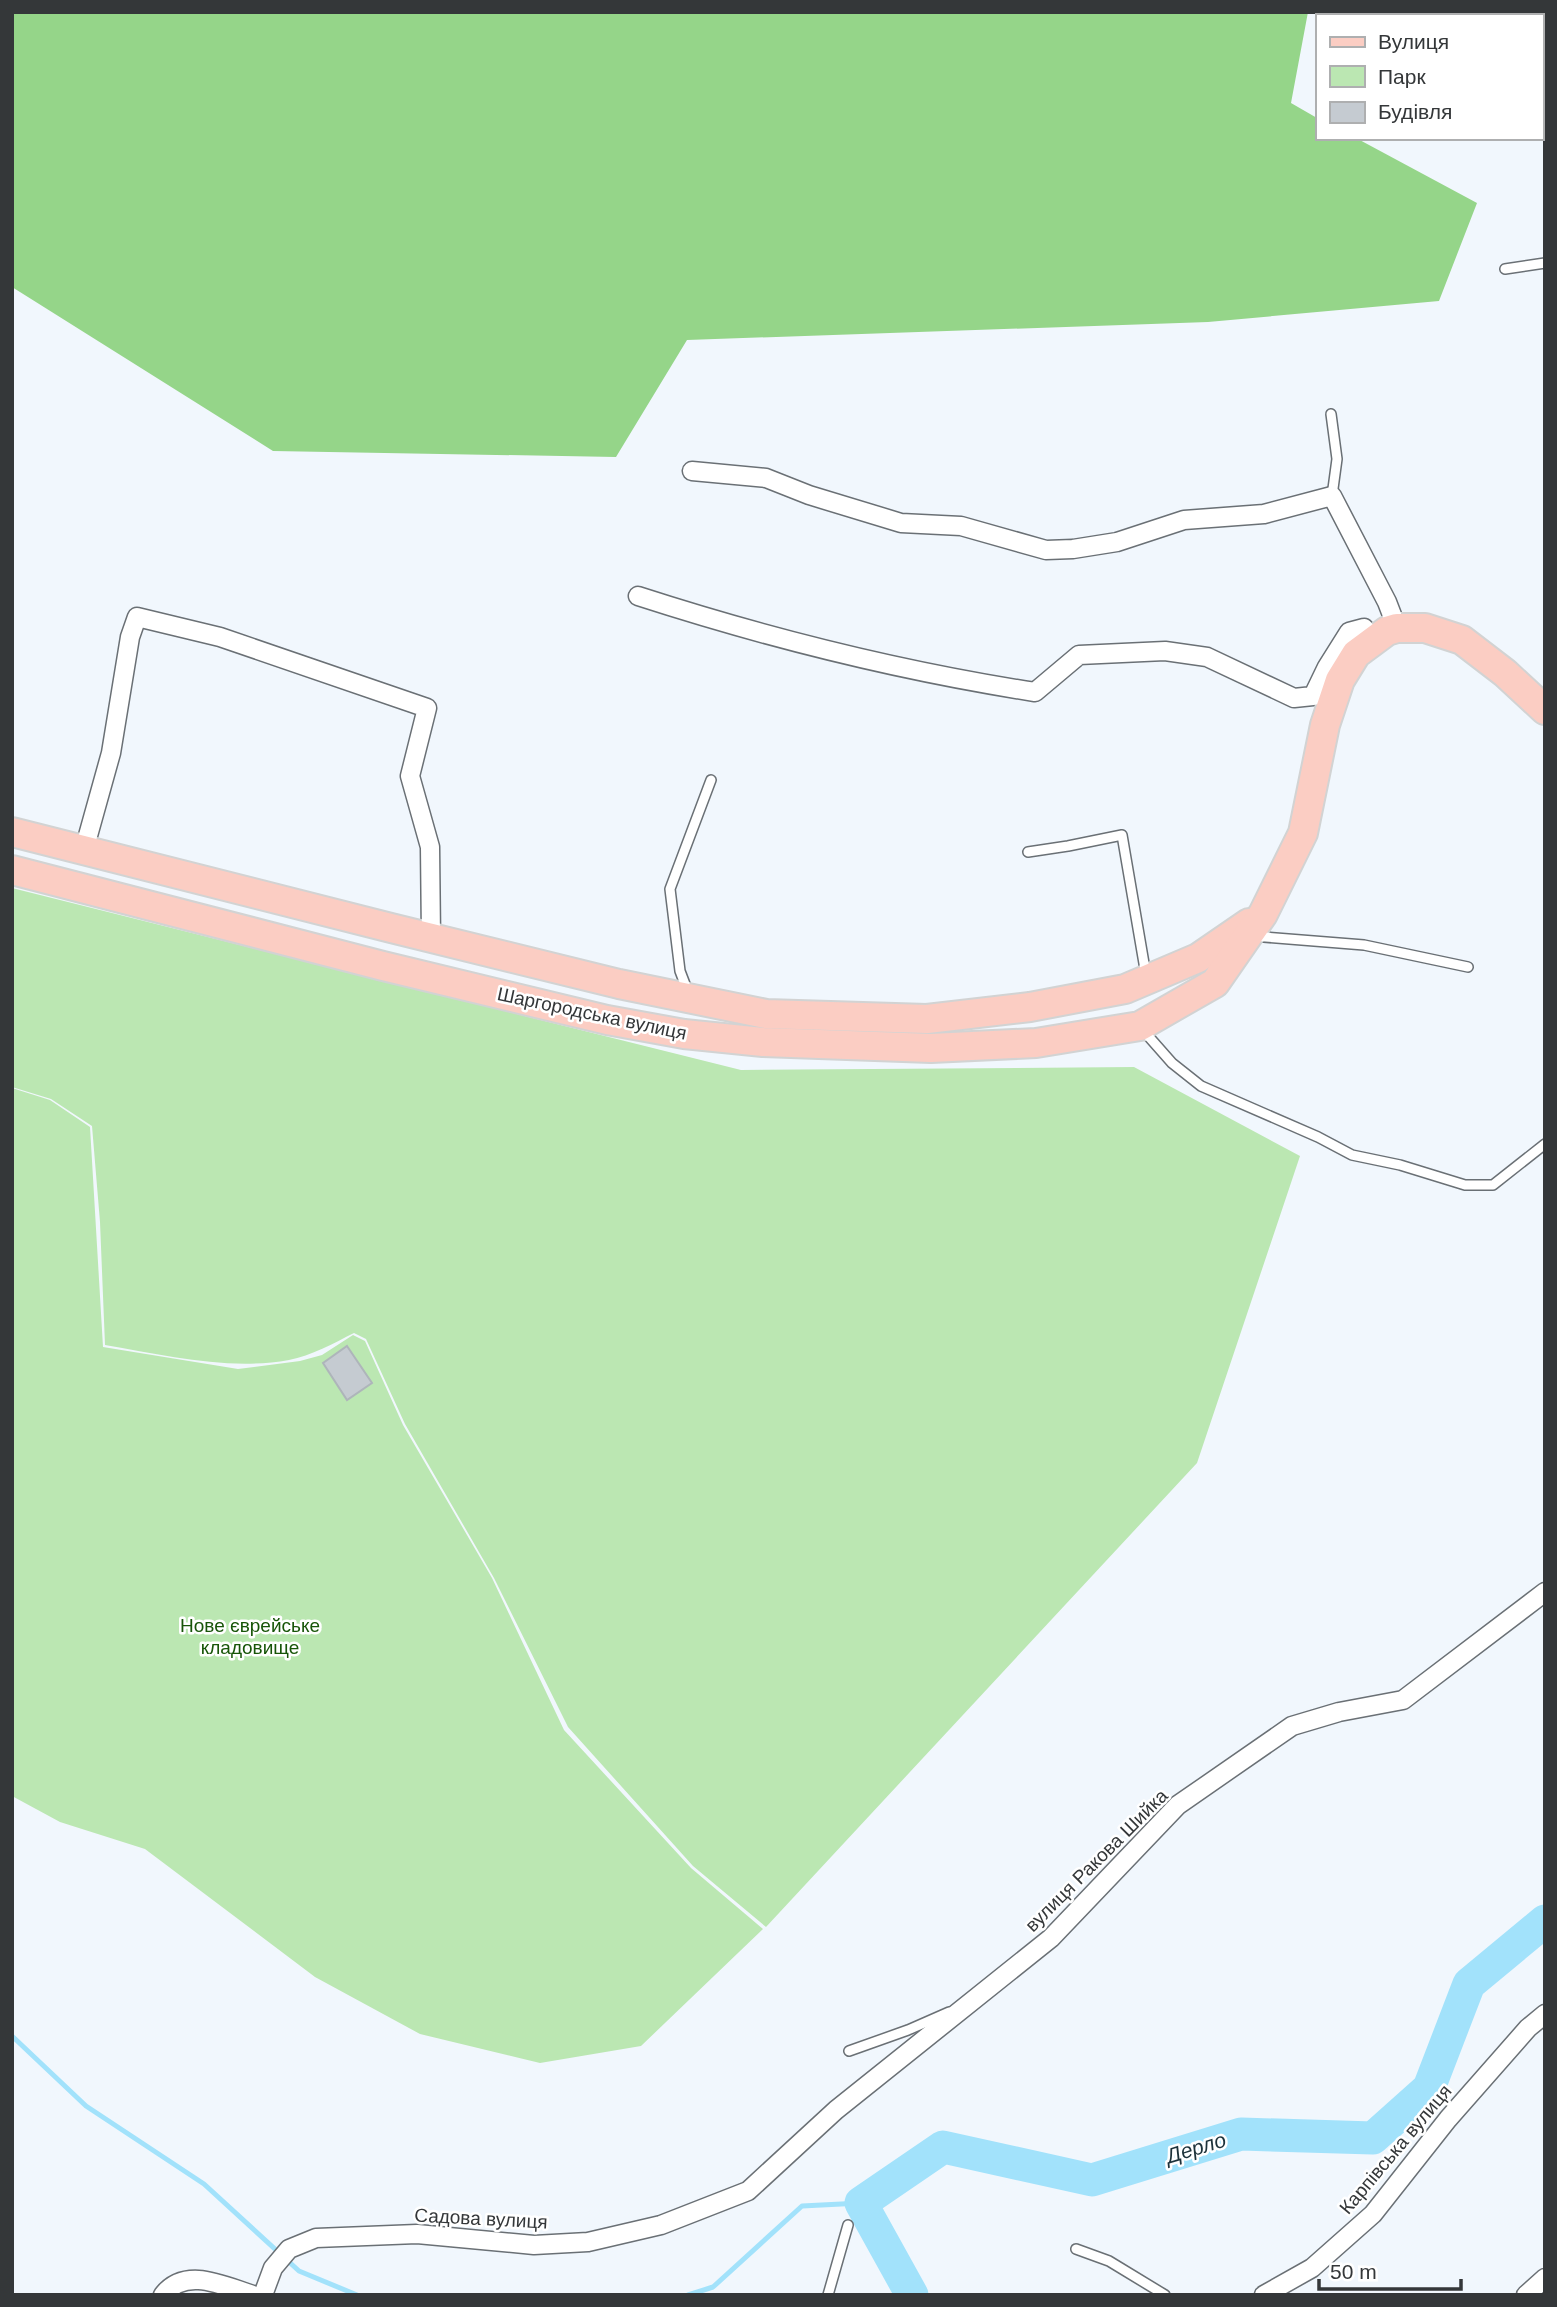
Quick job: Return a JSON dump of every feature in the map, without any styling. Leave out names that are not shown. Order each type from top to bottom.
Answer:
[{"type":"main road","points":[[1385,634],[1425,628],[1462,640],[1505,673],[1545,710]]},
{"type":"main road","name":"Шаргородська вулиця","points":[[12,870],[396,969],[607,1020],[684,1034],[763,1042],[931,1048],[1036,1043],[1140,1026],[1215,983],[1255,925],[1304,832],[1325,724],[1340,680],[1356,654],[1385,634]]},
{"type":"main road","name":"Шаргородська вулиця","points":[[12,832],[431,938],[692,1000],[766,1014],[927,1019],[1030,1007],[1125,989],[1198,958],[1255,925]]},
{"type":"street","points":[[638,596],[736,628],[881,664],[1035,692],[1079,655],[1165,651],[1207,657],[1294,698],[1313,696],[1326,667],[1349,632],[1364,628],[1385,634],[1387,603],[1332,496],[1264,514],[1184,520],[1117,542],[1073,550],[1045,550],[961,526],[901,523],[809,495],[766,478],[692,471]]},
{"type":"street","points":[[84,850],[111,753],[130,637],[137,617],[220,636],[427,708],[410,776],[430,847],[431,938]]},
{"type":"street","name":"вулиця Ракова Шийка","points":[[748,2191],[836,2110],[1051,1938],[1178,1805],[1292,1726],[1404,1700],[1545,1592]]},
{"type":"street","name":"Карпівська вулиця","points":[[1264,2295],[1312,2268],[1373,2214],[1448,2119],[1528,2028],[1545,2014]]},
{"type":"street","name":"Садова вулиця","points":[[263,2295],[273,2268],[289,2249],[316,2238],[417,2234],[534,2245],[588,2242],[661,2225],[748,2191]]},
{"type":"street","points":[[1526,2295],[1545,2278]]},
{"type":"street","points":[[163,2295],[182,2281],[200,2279],[253,2295]]},
{"type":"lane","points":[[1505,269],[1545,263]]},
{"type":"lane","points":[[1331,414],[1337,459],[1332,496]]},
{"type":"lane","points":[[692,1000],[680,971],[670,889],[711,780]]},
{"type":"lane","points":[[1028,852],[1122,835],[1147,980]]},
{"type":"lane","points":[[1255,925],[1364,944],[1468,967]]},
{"type":"lane","points":[[1140,1026],[1172,1063],[1201,1086],[1295,1126],[1352,1155],[1400,1165],[1465,1185],[1493,1185],[1545,1144]]},
{"type":"lane","points":[[849,2051],[908,2030],[972,2001]]},
{"type":"lane","points":[[828,2295],[848,2225]]},
{"type":"lane","points":[[1076,2249],[1109,2261],[1165,2295]]},
{"type":"green space","points":[[12,12],[1308,12],[1291,103],[1316,117],[1316,140],[1360,140],[1477,203],[1439,301],[1208,322],[687,340],[616,457],[273,451],[12,287]]},
{"type":"green space","points":[[12,888],[741,1070],[1134,1067],[1300,1156],[1197,1463],[766,1927],[693,1866],[568,1727],[494,1578],[405,1424],[366,1339],[354,1333],[297,1358],[243,1364],[174,1357],[105,1345],[100,1222],[92,1126],[51,1099],[12,1087]]},
{"type":"green space","name":"Нове єврейське кладовище","points":[[12,1088],[50,1100],[90,1127],[103,1347],[238,1369],[300,1361],[322,1355],[353,1335],[365,1341],[403,1425],[492,1578],[564,1730],[691,1868],[763,1929],[641,2046],[540,2063],[420,2034],[315,1977],[145,1849],[60,1822],[12,1796]]},
{"type":"building","points":[[347,1346],[372,1383],[347,1400],[323,1363]]},
{"type":"waterway","name":"Дерло","points":[[912,2295],[861,2203],[943,2147],[1092,2180],[1241,2134],[1373,2138],[1429,2088],[1469,1984],[1545,1921]]},
{"type":"waterway","points":[[12,2036],[86,2106],[204,2184],[299,2271],[357,2295]]},
{"type":"waterway","points":[[688,2295],[713,2287],[802,2206],[861,2203]]}]
